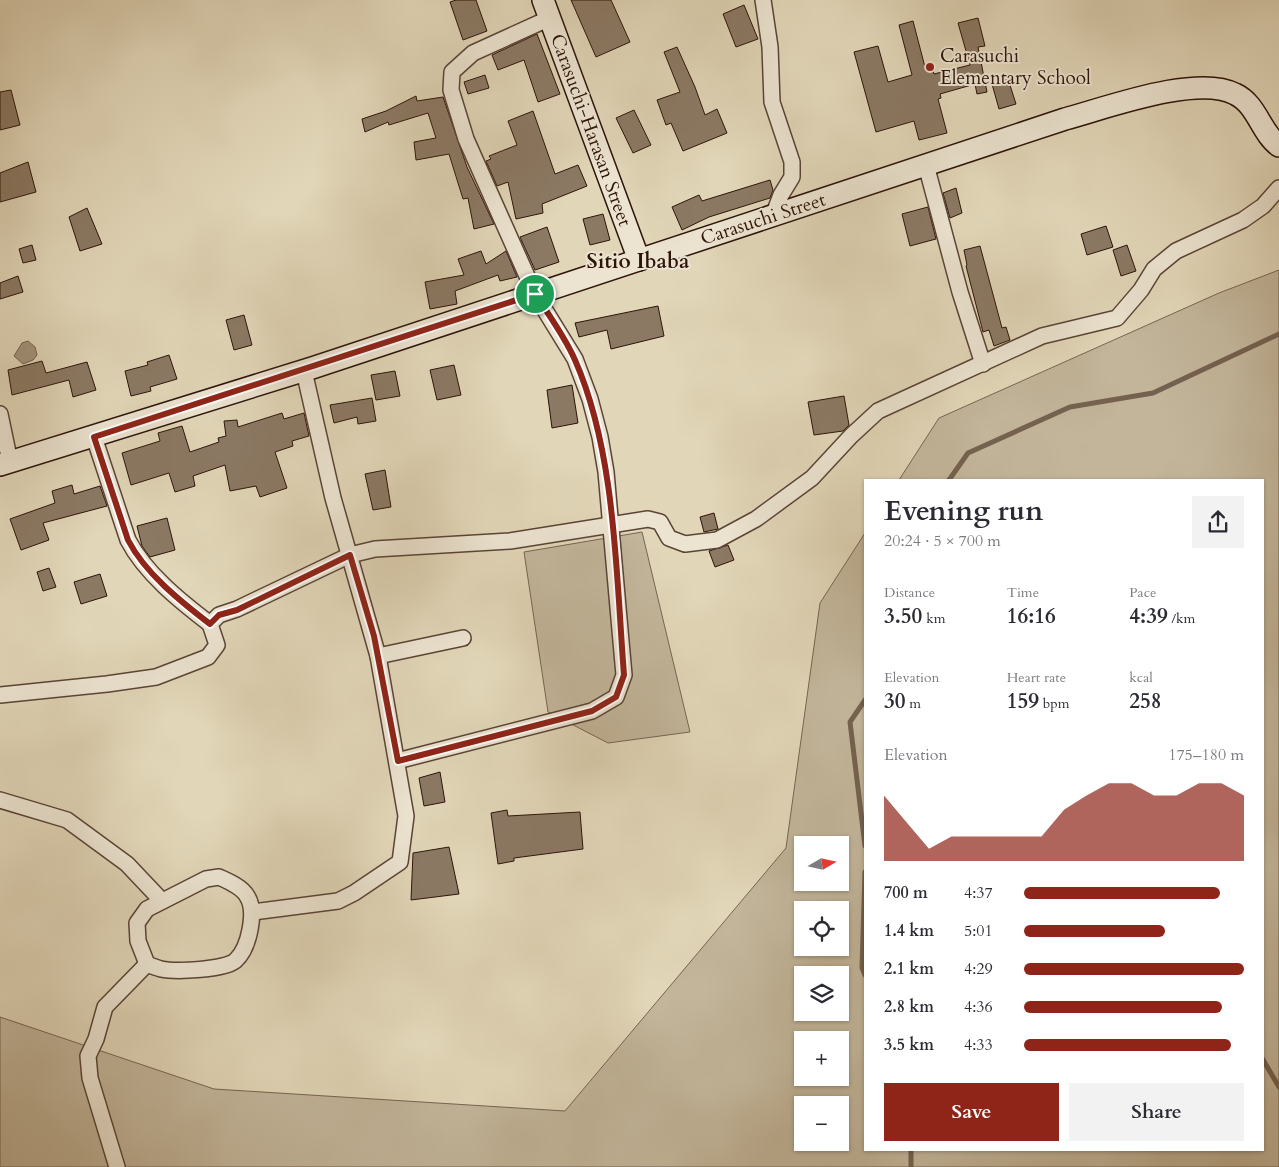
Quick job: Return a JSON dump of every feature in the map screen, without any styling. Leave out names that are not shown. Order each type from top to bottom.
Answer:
[{"type":"street","points":[[763,0],[770,46],[772,102],[792,162],[792,177],[781,195],[774,216]]},
{"type":"street","points":[[398,761],[592,711],[616,697],[624,675],[612,524],[600,437],[590,399],[575,359],[535,294],[466,139],[451,90],[452,72],[473,53],[546,9]]},
{"type":"street","name":"Carasuchi-Harasan Street","points":[[546,9],[639,260]]},
{"type":"street","name":"Carasuchi Street","points":[[5,464],[304,371],[1065,119],[1171,91],[1214,87],[1236,94],[1253,110],[1279,146]]},
{"type":"street","points":[[926,165],[960,292],[983,364]]},
{"type":"street","points":[[210,624],[219,615],[237,610],[350,555],[374,550],[510,541],[648,519],[660,522],[669,538],[686,544],[717,540],[756,519],[812,478],[851,436],[878,411],[1042,336],[1117,318],[1141,290],[1154,269],[1176,251],[1243,220],[1263,206],[1279,188]]},
{"type":"street","points":[[253,912],[338,901],[354,893],[400,862],[406,816],[398,761],[378,656],[333,498],[304,371]]},
{"type":"street","points":[[0,414],[5,464]]},
{"type":"street","points":[[0,695],[107,684],[156,676],[208,657],[217,645],[210,624],[183,604],[135,554],[128,540],[94,437]]},
{"type":"street","points":[[378,656],[463,638]]},
{"type":"street","points":[[0,800],[67,820],[127,864],[162,901]]},
{"type":"street","points":[[219,877],[232,883],[247,895],[253,912],[247,940],[236,960],[223,967],[162,970],[147,964],[138,941],[137,923],[148,909],[206,879],[219,877]]},
{"type":"street","points":[[117,1167],[90,1078],[88,1056],[96,1039],[105,1007],[147,964]]},
{"type":"shaded area","points":[[1279,270],[1279,1167],[0,1167],[0,1017],[214,1089],[565,1111],[786,848],[820,603],[864,535],[864,1151],[1264,1151],[1264,479],[900,479],[939,418],[1219,293]]},
{"type":"shaded area","points":[[28,341],[35,347],[37,355],[33,360],[23,364],[14,356],[22,343]]},
{"type":"shaded area","points":[[642,532],[690,732],[608,743],[548,712],[524,552]]},
{"type":"building","points":[[456,0],[476,0],[487,31],[463,40],[450,2]]},
{"type":"building","points":[[571,0],[611,0],[630,42],[596,57]]},
{"type":"building","points":[[744,5],[758,39],[736,47],[723,14]]},
{"type":"building","points":[[978,18],[985,46],[978,47],[987,92],[977,94],[975,84],[940,94],[941,98],[938,99],[947,133],[919,140],[914,121],[876,132],[854,52],[878,46],[888,82],[912,75],[899,25],[913,21],[926,71],[932,69],[934,74],[970,65],[958,23]]},
{"type":"building","points":[[537,34],[560,94],[538,102],[524,60],[498,70],[492,55]]},
{"type":"building","points":[[677,47],[705,115],[717,109],[727,133],[683,151],[671,123],[666,125],[657,100],[680,92],[664,52]]},
{"type":"building","points":[[485,75],[489,88],[468,94],[464,82]]},
{"type":"building","points":[[1008,79],[1016,104],[999,109],[992,84]]},
{"type":"building","points":[[11,90],[20,125],[0,130],[0,92]]},
{"type":"building","points":[[416,96],[417,101],[443,97],[467,167],[494,224],[474,229],[468,198],[463,199],[449,154],[416,160],[414,142],[436,138],[428,113],[389,125],[388,122],[365,132],[362,119],[386,111]]},
{"type":"building","points":[[634,110],[651,145],[633,153],[616,118]]},
{"type":"building","points":[[533,111],[555,174],[578,165],[587,186],[542,204],[543,213],[516,219],[508,182],[497,186],[486,161],[491,159],[489,156],[517,145],[508,121]]},
{"type":"building","points":[[28,162],[36,192],[0,202],[0,173]]},
{"type":"building","points":[[770,180],[773,190],[770,198],[709,217],[682,230],[672,207],[699,195],[702,201]]},
{"type":"building","points":[[956,188],[962,213],[950,218],[943,193]]},
{"type":"building","points":[[928,207],[936,239],[910,246],[902,214]]},
{"type":"building","points":[[87,208],[102,244],[80,251],[69,217]]},
{"type":"building","points":[[603,214],[610,240],[590,245],[583,219]]},
{"type":"building","points":[[1106,226],[1113,247],[1087,255],[1081,234]]},
{"type":"building","points":[[547,227],[559,262],[535,270],[520,237]]},
{"type":"building","points":[[32,245],[36,260],[23,263],[19,249]]},
{"type":"building","points":[[1127,245],[1136,271],[1121,276],[1113,250]]},
{"type":"building","points":[[980,246],[1002,328],[1006,327],[1010,340],[994,346],[989,330],[983,332],[966,266],[964,250]]},
{"type":"building","points":[[481,251],[486,264],[506,251],[517,277],[500,281],[498,275],[455,291],[457,304],[430,309],[425,282],[464,275],[458,259]]},
{"type":"building","points":[[18,276],[23,292],[0,299],[0,283]]},
{"type":"building","points":[[658,306],[664,336],[611,349],[607,330],[579,337],[575,323]]},
{"type":"building","points":[[244,315],[252,345],[234,350],[226,320]]},
{"type":"building","points":[[169,355],[177,379],[150,387],[151,391],[131,396],[125,371],[148,365],[147,362]]},
{"type":"building","points":[[42,361],[46,373],[87,362],[96,390],[73,397],[69,380],[12,395],[8,370]]},
{"type":"building","points":[[454,365],[461,395],[437,400],[430,370]]},
{"type":"building","points":[[395,371],[400,396],[376,400],[371,375]]},
{"type":"building","points":[[572,385],[578,423],[552,428],[547,390]]},
{"type":"building","points":[[844,396],[849,425],[843,431],[814,435],[808,402]]},
{"type":"building","points":[[372,398],[376,421],[358,424],[357,417],[334,423],[330,405]]},
{"type":"building","points":[[282,413],[284,419],[304,413],[309,436],[292,441],[293,446],[275,452],[287,488],[260,497],[256,486],[230,491],[225,465],[193,476],[195,486],[175,492],[169,473],[131,485],[122,453],[160,441],[158,433],[182,426],[190,452],[219,442],[218,438],[226,436],[224,421],[237,420],[238,427]]},
{"type":"building","points":[[385,470],[391,507],[373,510],[365,474]]},
{"type":"building","points":[[72,485],[74,494],[100,486],[107,506],[43,523],[49,540],[21,550],[10,519],[55,503],[52,491]]},
{"type":"building","points":[[714,513],[718,529],[704,532],[700,517]]},
{"type":"building","points":[[167,518],[175,550],[150,557],[142,546],[137,526]]},
{"type":"building","points":[[728,545],[734,560],[715,567],[709,551]]},
{"type":"building","points":[[49,568],[56,587],[43,591],[37,572]]},
{"type":"building","points":[[100,574],[107,596],[81,604],[74,582]]},
{"type":"building","points":[[440,772],[445,802],[424,806],[419,778]]},
{"type":"building","points":[[507,810],[508,816],[580,812],[583,849],[514,858],[514,861],[498,864],[491,813]]},
{"type":"building","points":[[449,847],[459,894],[411,900],[413,853]]},
{"type":"waterway","points":[[950,479],[968,453],[1070,407],[1153,393],[1279,334]]},
{"type":"waterway","points":[[864,701],[850,722],[864,838]]},
{"type":"waterway","points":[[864,904],[862,968],[864,973]]},
{"type":"waterway","points":[[1264,1061],[1279,1087]]},
{"type":"waterway","points":[[911,1151],[911,1167]]},
{"type":"place","name":"Carasuchi Elementary School","points":[[930,67]]},
{"type":"district","name":"Sitio Ibaba","points":[[638,261]]},
{"type":"route","points":[[535,294],[554,322],[575,359],[590,399],[600,437],[612,524],[624,675],[616,697],[592,711],[398,761],[374,636],[350,555],[237,610],[219,615],[210,624],[183,604],[135,554],[128,540],[94,437],[304,371],[535,294]]}]
